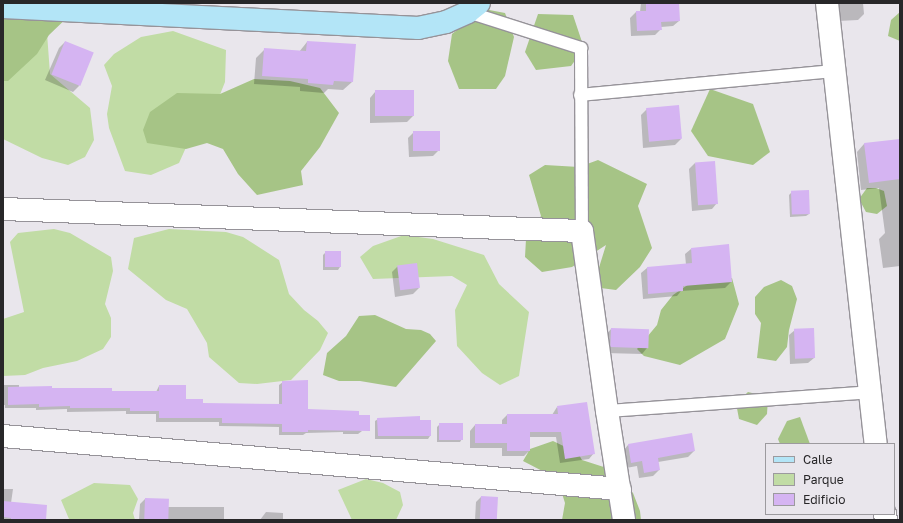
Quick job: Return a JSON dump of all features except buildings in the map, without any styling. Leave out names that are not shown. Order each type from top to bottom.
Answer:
[{"type":"main road","points":[[3,6],[418,28],[446,22],[474,8]]},
{"type":"street","points":[[827,3],[833,71],[876,443]]},
{"type":"street","points":[[3,209],[582,231],[624,520]]},
{"type":"street","points":[[3,436],[620,489]]},
{"type":"lane","points":[[474,8],[581,48],[580,95],[582,231]]},
{"type":"lane","points":[[580,95],[833,71]]},
{"type":"lane","points":[[607,411],[870,392]]},
{"type":"green space","points":[[3,3],[73,12],[49,35],[37,54],[8,81],[3,81]]},
{"type":"green space","points":[[484,9],[505,13],[514,37],[505,76],[496,89],[459,89],[448,61],[452,34]]},
{"type":"green space","points":[[900,12],[900,41],[888,36],[891,20]]},
{"type":"green space","points":[[538,14],[573,15],[584,48],[571,66],[536,70],[525,52]]},
{"type":"green space","points":[[173,31],[226,50],[225,82],[213,112],[188,143],[179,163],[151,175],[125,171],[109,128],[107,114],[112,86],[104,65],[114,54],[141,37]]},
{"type":"green space","points":[[47,33],[50,74],[90,108],[94,140],[85,157],[68,165],[42,158],[3,139],[3,37]]},
{"type":"green space","points":[[254,79],[290,81],[320,88],[339,113],[320,147],[301,171],[303,185],[257,195],[238,174],[223,149],[207,143],[186,149],[147,143],[143,130],[150,112],[177,93],[220,94]]},
{"type":"green space","points":[[710,89],[753,104],[770,152],[753,165],[708,156],[691,131]]},
{"type":"green space","points":[[598,160],[647,184],[638,206],[652,248],[640,267],[616,290],[593,287],[606,245],[572,267],[542,272],[525,257],[526,239],[541,216],[529,175],[545,165],[579,167]]},
{"type":"green space","points":[[867,188],[876,188],[884,191],[887,206],[877,214],[866,212],[859,199]]},
{"type":"green space","points":[[54,229],[70,233],[111,257],[113,271],[105,304],[111,318],[111,337],[103,349],[77,361],[43,368],[25,375],[3,376],[3,319],[24,312],[10,242],[18,233]]},
{"type":"green space","points":[[169,229],[226,232],[243,237],[279,260],[289,294],[304,310],[318,321],[328,333],[320,350],[291,380],[257,384],[239,383],[209,357],[207,343],[187,309],[166,300],[128,269],[134,238]]},
{"type":"green space","points":[[404,235],[433,239],[484,255],[499,284],[529,312],[519,376],[500,385],[482,373],[457,346],[455,310],[467,285],[452,276],[373,279],[360,257],[373,246]]},
{"type":"green space","points":[[732,278],[739,304],[725,339],[680,365],[644,356],[637,349],[657,325],[661,310],[673,295],[689,284]]},
{"type":"green space","points":[[781,280],[792,286],[797,299],[789,330],[787,347],[776,361],[757,358],[761,323],[755,314],[755,297],[764,287]]},
{"type":"green space","points":[[375,315],[406,329],[421,330],[430,334],[436,341],[396,387],[360,381],[339,381],[323,375],[327,353],[346,336],[359,316]]},
{"type":"green space","points":[[748,392],[768,397],[767,414],[757,425],[739,419],[736,403]]},
{"type":"green space","points":[[800,417],[810,443],[780,443],[778,439],[787,421]]},
{"type":"green space","points":[[553,441],[578,453],[582,460],[613,470],[633,493],[640,511],[641,520],[562,520],[565,503],[559,484],[552,476],[523,461],[530,449]]},
{"type":"green space","points":[[366,479],[383,483],[400,492],[403,505],[396,520],[352,520],[338,490]]},
{"type":"green space","points":[[94,483],[130,485],[138,499],[133,513],[135,520],[69,519],[61,500]]}]
